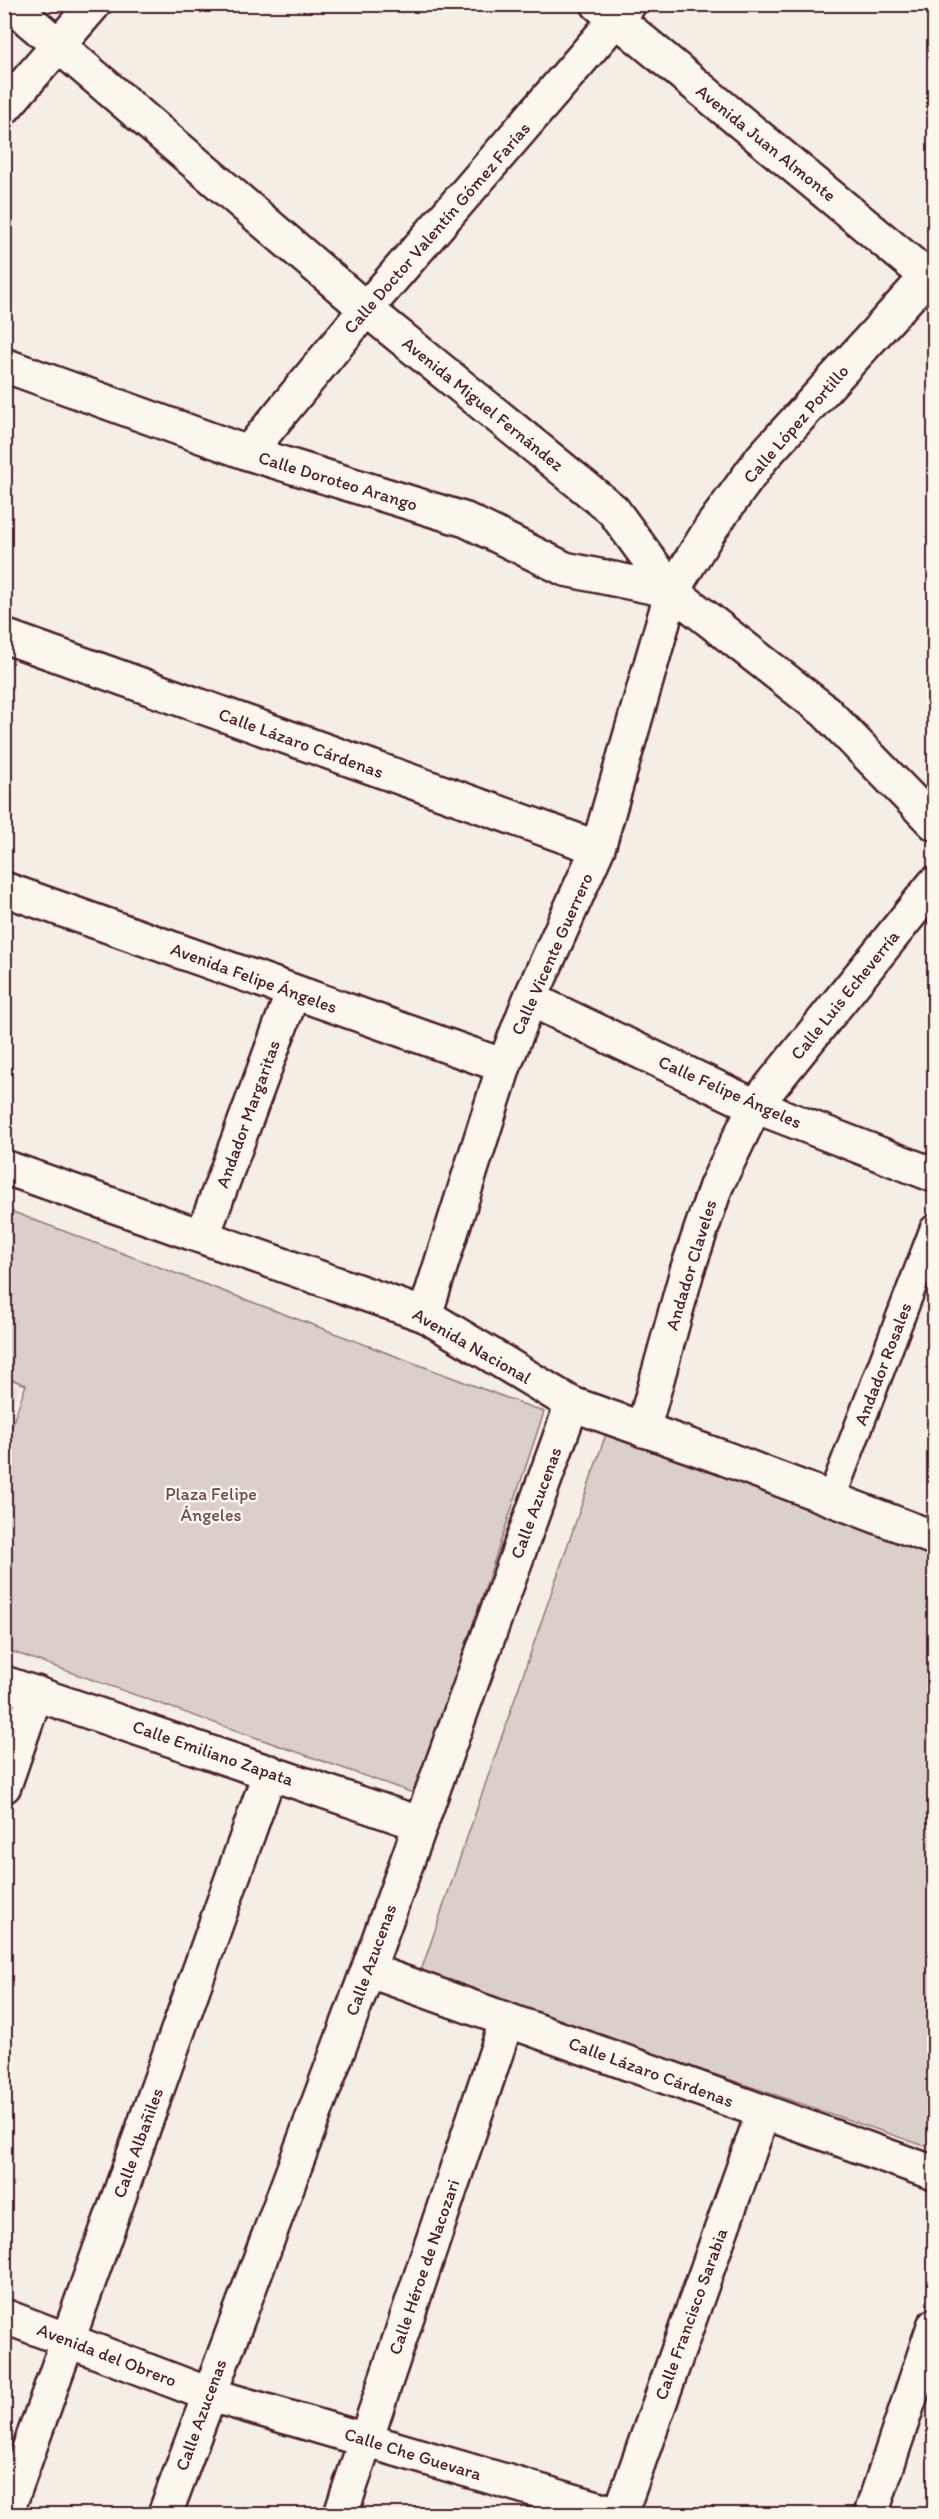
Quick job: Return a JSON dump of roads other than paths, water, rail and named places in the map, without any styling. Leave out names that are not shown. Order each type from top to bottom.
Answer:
[{"type":"street","name":"Avenida Miguel Fernández","points":[[10,4],[366,309],[613,510],[672,591],[825,711],[934,823]]},
{"type":"street","points":[[4,108],[94,4]]},
{"type":"street","name":"Avenida Juan Almonte","points":[[615,10],[932,276]]},
{"type":"street","name":"Calle Doctor Valentín Gómez Farías","points":[[248,453],[615,10]]},
{"type":"street","name":"Calle López Portillo","points":[[672,591],[711,528],[762,458],[932,276]]},
{"type":"street","name":"Calle Doroteo Arango","points":[[4,365],[248,453],[466,520],[565,569],[672,591]]},
{"type":"street","name":"Calle Vicente Guerrero","points":[[425,1315],[504,1066],[530,999],[598,848],[672,591]]},
{"type":"street","name":"Calle Lázaro Cárdenas","points":[[4,636],[598,848]]},
{"type":"street","name":"Calle Luis Echeverría","points":[[755,1106],[934,884]]},
{"type":"street","name":"Avenida Felipe Ángeles","points":[[4,889],[504,1066]]},
{"type":"street","name":"Andador Margaritas","points":[[203,1235],[293,992]]},
{"type":"street","name":"Calle Felipe Ángeles","points":[[530,999],[755,1106],[934,1175]]},
{"type":"street","name":"Andador Claveles","points":[[643,1430],[687,1271],[716,1186],[755,1106]]},
{"type":"street","name":"Avenida Nacional","points":[[4,1167],[203,1235],[425,1315],[572,1404],[934,1538]]},
{"type":"street","name":"Andador Rosales","points":[[831,1499],[934,1229]]},
{"type":"street","name":"Calle Azucenas","points":[[165,2514],[368,1970],[572,1404]]},
{"type":"street","name":"Calle Emiliano Zapata","points":[[4,1683],[421,1824]]},
{"type":"street","points":[[4,1786],[36,1693]]},
{"type":"street","name":"Calle Albañiles","points":[[6,2514],[270,1772]]},
{"type":"street","name":"Calle Lázaro Cárdenas","points":[[368,1970],[934,2173]]},
{"type":"street","name":"Calle Héroe de Nacozari","points":[[341,2514],[507,2020]]},
{"type":"street","name":"Calle Francisco Sarabia","points":[[619,2514],[763,2113]]},
{"type":"street","name":"Avenida del Obrero","points":[[4,2316],[208,2394]]},
{"type":"street","points":[[871,2514],[934,2326]]},
{"type":"street","name":"Calle Che Guevara","points":[[208,2394],[619,2514]]},
{"type":"park label","name":"Plaza Felipe Ángeles","points":[[211,1504]]}]
